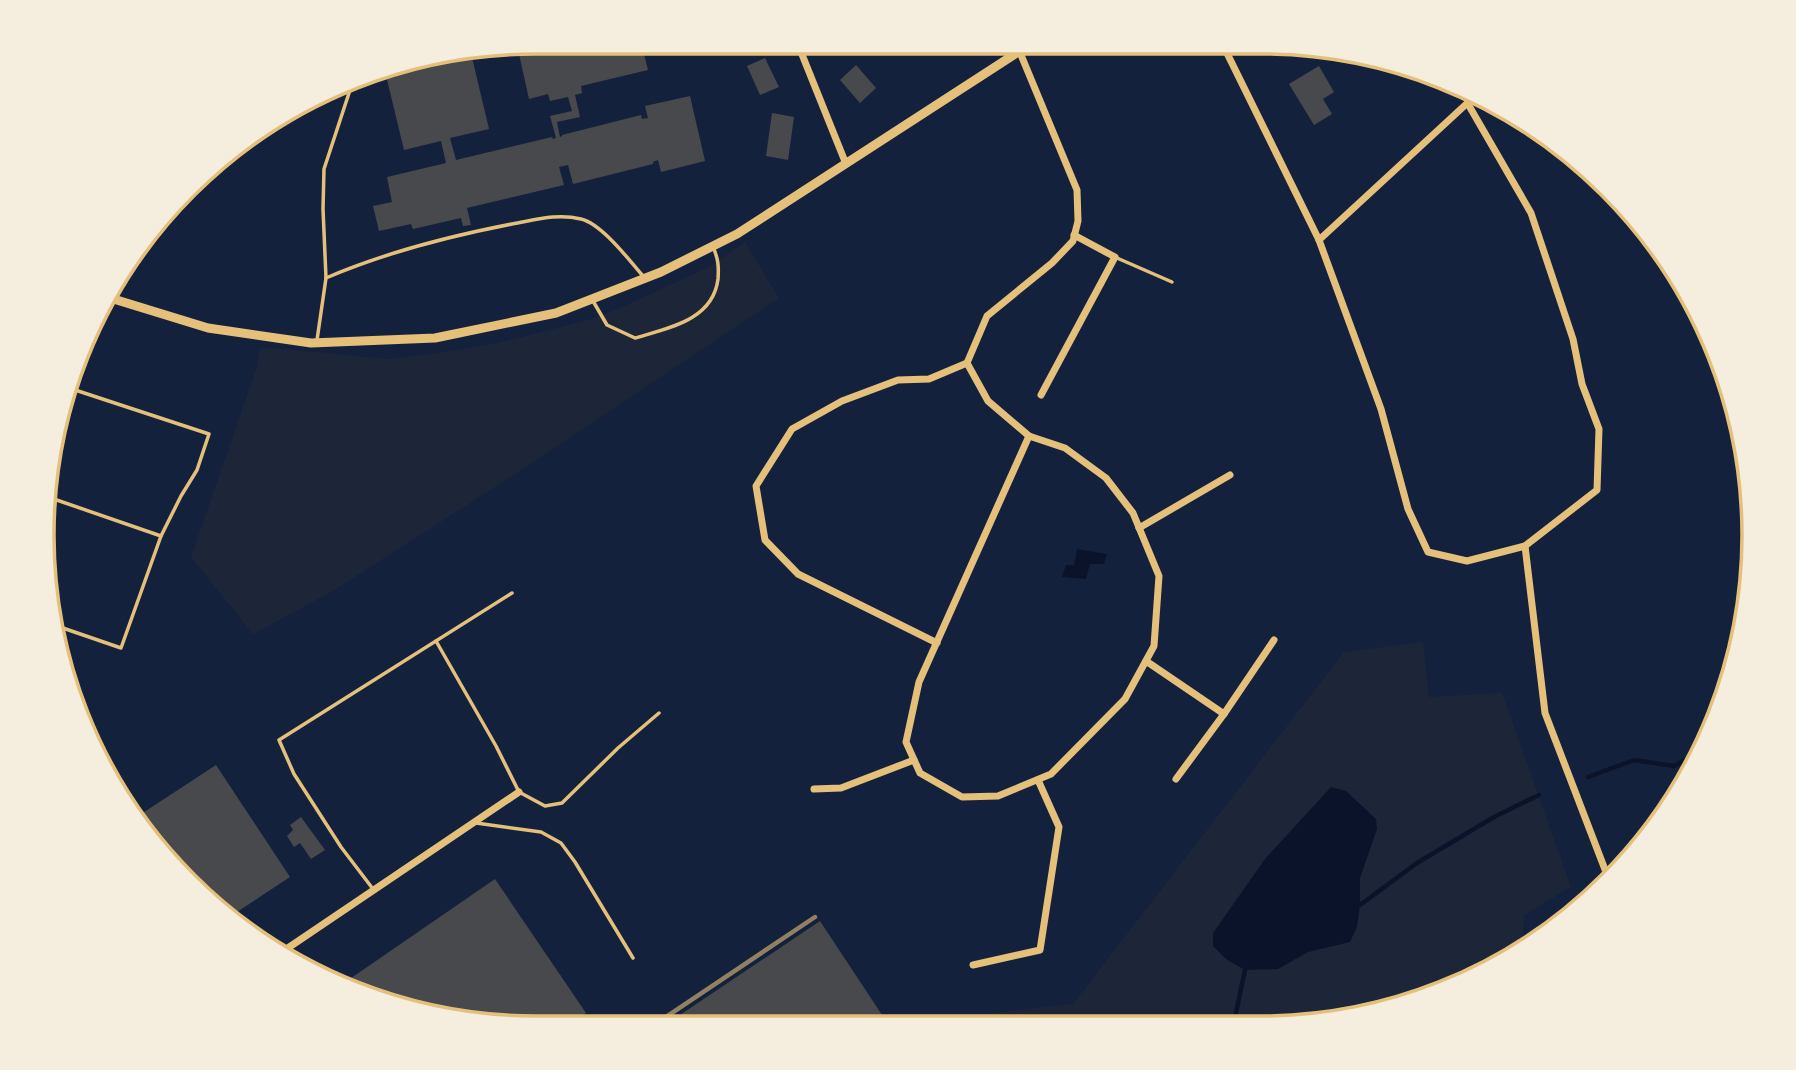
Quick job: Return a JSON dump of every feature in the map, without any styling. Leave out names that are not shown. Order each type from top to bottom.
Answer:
[{"type":"street","points":[[802,54],[846,164]]},
{"type":"street","points":[[116,300],[208,328],[317,343],[435,338],[556,313],[645,278],[737,234],[1013,54]]},
{"type":"street","points":[[937,643],[798,574],[765,540],[756,486],[792,429],[842,401],[898,380],[929,379],[967,363],[987,316],[1052,263],[1073,242],[1078,221],[1077,190],[1015,54]]},
{"type":"street","points":[[1227,54],[1319,240],[1381,409],[1408,509],[1428,552],[1467,561],[1525,546],[1597,491],[1599,429],[1583,383],[1573,339],[1531,213],[1468,104],[1319,240]]},
{"type":"street","points":[[1041,395],[1115,257],[1074,236]]},
{"type":"street","points":[[967,363],[988,401],[1029,436],[1065,448],[1106,478],[1133,513],[1159,576],[1154,646],[1125,699],[1051,774],[998,796],[962,797],[920,774],[906,742],[919,682],[1029,436]]},
{"type":"street","points":[[1139,528],[1230,475]]},
{"type":"street","points":[[1525,546],[1545,713],[1605,870]]},
{"type":"street","points":[[1176,779],[1274,640]]},
{"type":"street","points":[[1146,661],[1224,714]]},
{"type":"street","points":[[814,789],[841,788],[914,760]]},
{"type":"street","points":[[973,965],[1040,950],[1059,827],[1038,780]]},
{"type":"street","points":[[289,947],[519,792]]},
{"type":"lane","points":[[317,343],[326,278],[324,169],[349,92]]},
{"type":"lane","points":[[326,278],[387,256],[475,232],[557,215],[584,219],[612,240],[645,278]]},
{"type":"lane","points":[[592,299],[607,325],[635,338],[673,327],[700,312],[711,302],[719,271],[719,260],[713,247]]},
{"type":"lane","points":[[1115,257],[1172,282]]},
{"type":"lane","points":[[63,628],[121,648],[162,536],[197,470],[209,434],[77,391]]},
{"type":"lane","points":[[55,500],[162,536]]},
{"type":"lane","points":[[374,890],[341,847],[294,774],[279,740],[512,593]]},
{"type":"lane","points":[[436,641],[519,792],[545,806],[562,803],[618,748],[659,713]]},
{"type":"lane","points":[[474,823],[541,832],[561,843],[633,958]]},
{"type":"shaded area","points":[[745,242],[779,298],[529,465],[333,591],[253,634],[191,557],[256,370],[260,347],[388,359],[498,343],[592,319],[620,308],[709,267]]},
{"type":"shaded area","points":[[1077,549],[1107,554],[1104,564],[1090,564],[1086,579],[1062,577],[1066,565],[1074,565]]},
{"type":"shaded area","points":[[1423,642],[1429,697],[1502,693],[1571,887],[1524,915],[1523,938],[1474,966],[1416,990],[1355,1007],[1324,1012],[1261,1016],[969,1016],[1073,1004],[1344,652]]},
{"type":"shaded area","points":[[1331,787],[1346,791],[1376,819],[1377,829],[1360,878],[1357,927],[1350,942],[1308,952],[1278,969],[1245,970],[1226,959],[1213,946],[1213,933],[1265,859]]},
{"type":"building","points":[[644,54],[648,70],[581,86],[582,93],[575,95],[580,117],[557,122],[560,137],[641,115],[642,119],[648,118],[645,106],[690,96],[705,161],[661,172],[658,160],[653,164],[573,184],[568,165],[559,167],[564,185],[467,208],[471,225],[463,226],[461,218],[413,229],[411,224],[379,231],[373,206],[392,202],[387,177],[446,163],[441,141],[404,150],[387,78],[441,63],[472,58],[489,129],[450,138],[456,160],[556,138],[550,116],[572,111],[568,97],[550,101],[548,94],[529,99],[519,55]]},
{"type":"building","points":[[765,58],[779,87],[760,95],[747,66]]},
{"type":"building","points":[[856,65],[876,88],[860,103],[840,80]]},
{"type":"building","points":[[1319,66],[1334,92],[1323,99],[1332,114],[1314,125],[1289,84]]},
{"type":"building","points":[[772,113],[794,117],[788,160],[766,156]]},
{"type":"building","points":[[216,765],[290,877],[237,912],[195,875],[143,813]]},
{"type":"building","points":[[301,817],[325,850],[311,859],[300,843],[294,847],[287,836],[293,830],[290,825]]},
{"type":"building","points":[[495,879],[586,1013],[582,1016],[535,1016],[472,1012],[411,999],[350,979]]},
{"type":"building","points":[[820,921],[883,1016],[678,1016]]},
{"type":"waterway","points":[[1588,777],[1634,760],[1674,766],[1685,760]]},
{"type":"waterway","points":[[1360,905],[1417,863],[1494,817],[1539,795]]},
{"type":"waterway","points":[[1235,1016],[1245,970]]},
{"type":"railway","points":[[667,1016],[815,917]]}]
